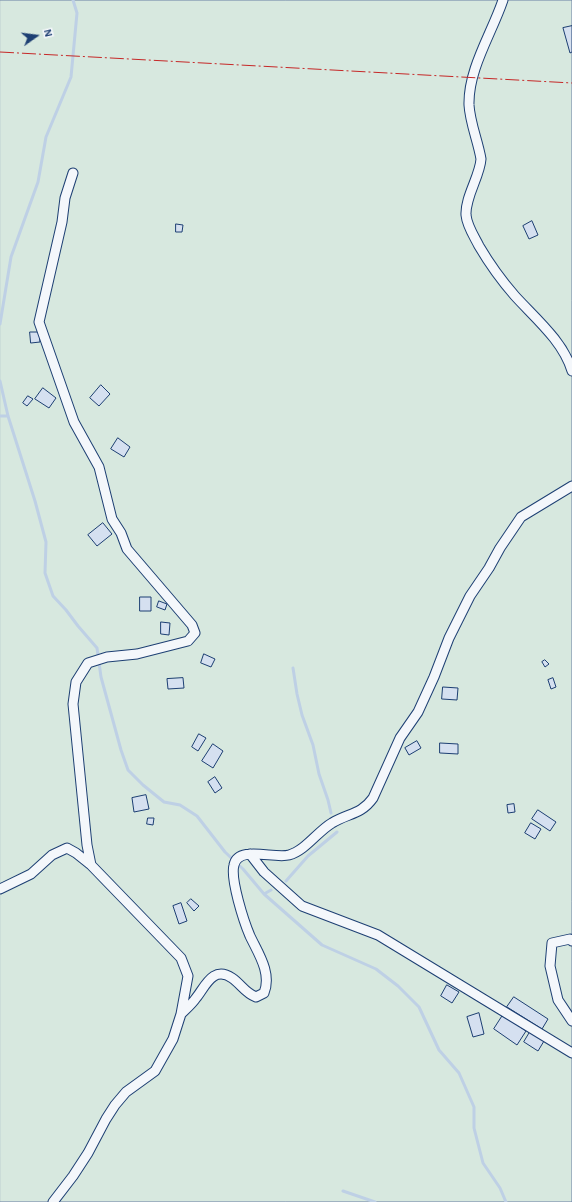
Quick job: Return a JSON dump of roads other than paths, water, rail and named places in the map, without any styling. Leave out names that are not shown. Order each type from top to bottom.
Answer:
[{"type":"street","points":[[503,0],[480,54],[469,91],[470,113],[481,159],[481,165],[466,213],[468,224],[485,256],[497,274],[553,337],[567,356],[572,371]]},
{"type":"street","points":[[73,173],[65,198],[62,222],[39,322],[74,422],[99,467],[112,519],[127,549],[192,624],[195,634],[188,641],[137,654],[107,657],[88,663],[76,682],[73,704],[87,845],[91,865]]},
{"type":"street","points":[[181,1014],[197,997],[209,980],[219,974],[233,978],[246,992],[251,995],[256,997],[264,993],[267,982],[265,969],[249,933],[233,876],[234,862],[245,854],[285,856],[297,852],[332,823],[368,806],[400,738],[418,712],[434,677],[449,638],[470,596],[489,568],[500,548],[521,517],[572,486]]},
{"type":"street","points":[[0,889],[31,874],[52,855],[67,848],[91,865],[181,958],[188,976],[181,1014],[173,1038],[155,1071],[126,1092],[115,1105],[88,1153],[53,1202]]},
{"type":"street","points":[[250,854],[264,872],[302,906],[378,935],[572,1053]]},
{"type":"street","points":[[572,941],[570,939],[552,943],[550,966],[558,1000],[572,1021]]},
{"type":"waterway","points":[[0,324],[11,257],[38,182],[46,137],[71,77],[77,13],[73,0]]},
{"type":"waterway","points":[[0,381],[8,416],[35,501],[46,542],[45,573],[53,596],[97,648],[101,677],[128,770],[143,785],[164,802],[180,805],[197,816],[225,852],[243,869],[264,894],[322,945],[376,969],[398,986],[419,1007],[439,1050],[459,1073],[474,1107],[474,1128],[483,1163],[500,1188],[506,1202]]},
{"type":"waterway","points":[[0,416],[8,416]]},
{"type":"waterway","points":[[293,668],[302,715],[313,745],[319,774],[331,813]]},
{"type":"waterway","points":[[286,881],[308,856],[337,832]]},
{"type":"waterway","points":[[264,894],[271,890]]},
{"type":"waterway","points":[[343,1191],[375,1202]]}]
